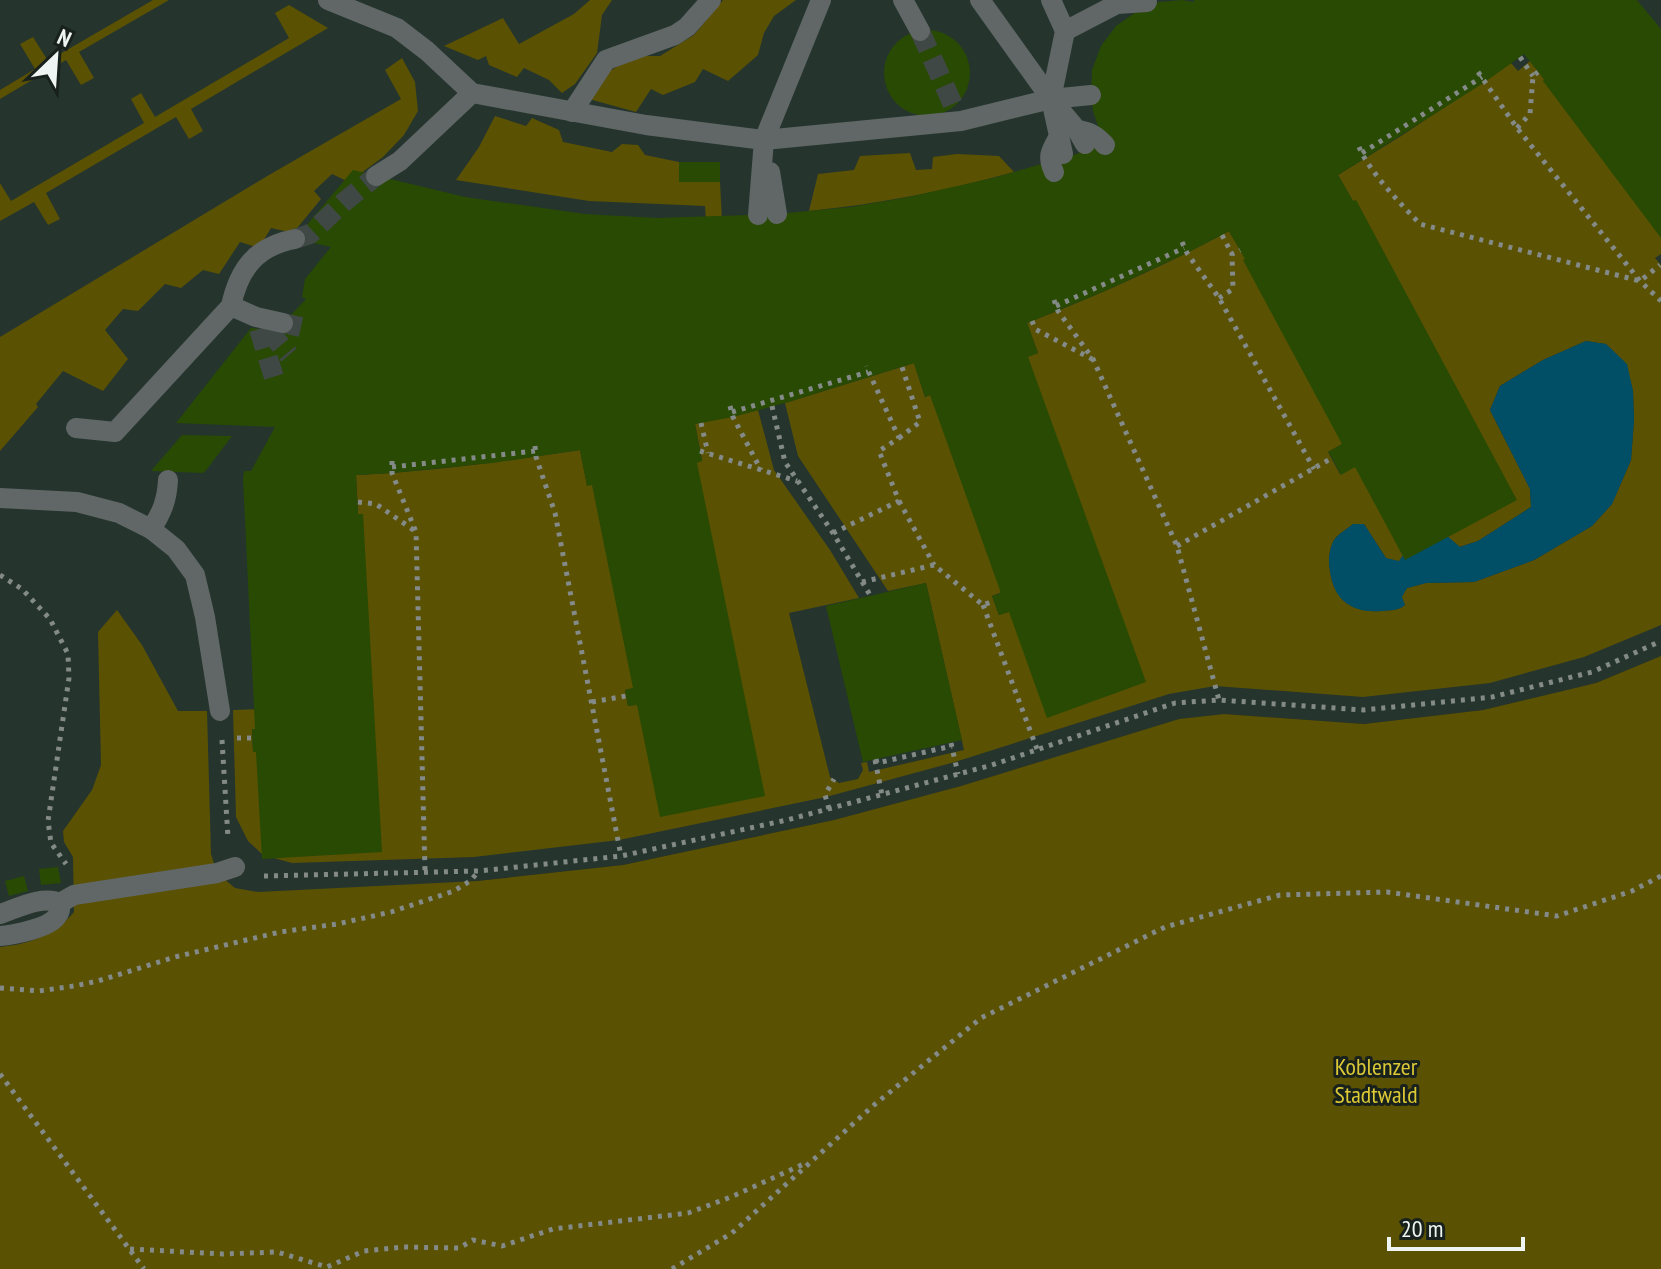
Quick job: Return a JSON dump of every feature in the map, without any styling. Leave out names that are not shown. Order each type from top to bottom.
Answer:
[{"type":"street","points":[[328,0],[397,28],[472,93],[646,125],[764,140],[1091,95]]},
{"type":"street","points":[[572,112],[606,60],[675,35],[687,27],[711,0]]},
{"type":"street","points":[[768,215],[764,140],[821,0]]},
{"type":"street","points":[[903,0],[920,31]]},
{"type":"street","points":[[980,0],[1051,99],[1074,147]]},
{"type":"street","points":[[1051,0],[1065,31],[1051,99]]},
{"type":"street","points":[[1065,31],[1117,4],[1147,2]]},
{"type":"street","points":[[376,176],[400,161],[472,93]]},
{"type":"street","points":[[76,428],[115,432],[231,306],[236,284],[251,260],[277,242],[295,239]]},
{"type":"street","points":[[231,306],[266,325]]},
{"type":"street","points":[[151,529],[163,511],[168,496],[168,480]]},
{"type":"street","points":[[0,498],[77,502],[119,513],[151,529],[176,549],[195,575],[220,711]]},
{"type":"street","points":[[0,914],[38,901],[64,900],[217,873],[235,867]]},
{"type":"street","points":[[0,936],[52,922],[64,900]]},
{"type":"path","points":[[1517,128],[1530,114],[1536,74],[1520,57]]},
{"type":"path","points":[[1640,281],[1420,224],[1397,200],[1361,150],[1480,75],[1517,128],[1640,281],[1661,301]]},
{"type":"path","points":[[1219,298],[1233,289],[1232,254],[1222,235]]},
{"type":"path","points":[[1219,700],[1177,546],[1093,359],[1055,303],[1183,245],[1219,298],[1314,469]]},
{"type":"path","points":[[1232,254],[1240,250]]},
{"type":"path","points":[[1640,281],[1660,265]]},
{"type":"path","points":[[1032,321],[1035,329],[1093,359]]},
{"type":"path","points":[[902,367],[920,422],[879,451],[899,501],[934,565],[983,605],[1037,749]]},
{"type":"path","points":[[761,470],[731,409],[867,369],[898,435]]},
{"type":"path","points":[[772,406],[785,462],[870,595]]},
{"type":"path","points":[[701,423],[708,454]]},
{"type":"path","points":[[425,872],[416,532],[392,473],[392,464],[535,448],[555,513],[621,856]]},
{"type":"path","points":[[700,451],[798,481]]},
{"type":"path","points":[[1177,546],[1332,458]]},
{"type":"path","points":[[833,533],[899,501]]},
{"type":"path","points":[[358,502],[376,504],[416,532]]},
{"type":"path","points":[[862,582],[934,565]]},
{"type":"path","points":[[0,575],[22,589],[50,619],[68,654],[69,678],[48,821],[51,843],[69,868],[64,900]]},
{"type":"path","points":[[983,605],[994,601]]},
{"type":"path","points":[[220,711],[230,857],[235,867],[250,876],[479,871],[621,856],[787,820],[992,765],[1175,703],[1219,700],[1364,710],[1492,697],[1592,672],[1661,641]]},
{"type":"path","points":[[592,702],[626,696]]},
{"type":"path","points":[[882,795],[875,760],[877,763],[951,745],[958,774]]},
{"type":"path","points":[[829,809],[825,795],[834,779]]},
{"type":"path","points":[[0,988],[39,991],[74,986],[175,957],[280,932],[391,912],[454,891],[479,871]]},
{"type":"path","points":[[672,1269],[732,1233],[874,1105],[981,1018],[1165,927],[1280,895],[1387,892],[1557,916],[1632,891],[1661,876]]},
{"type":"path","points":[[0,1074],[144,1269]]},
{"type":"path","points":[[130,1249],[223,1254],[277,1252],[327,1267],[364,1251],[403,1247],[459,1248],[473,1240],[502,1246],[553,1229],[688,1213],[814,1159]]},
{"type":"shaded area","points":[[0,0],[1661,0],[1661,656],[1596,683],[1483,710],[1364,724],[1224,714],[1179,719],[961,786],[834,820],[623,865],[476,881],[0,956]]},
{"type":"green space","points":[[153,0],[169,0],[79,52],[94,78],[81,85],[66,60],[0,99],[0,90],[35,69],[20,44],[33,37],[48,61]]},
{"type":"green space","points":[[590,0],[612,0],[602,15],[597,53],[575,84],[562,93],[549,80],[524,68],[517,77],[489,65],[486,56],[478,60],[444,46],[503,18],[519,44],[574,14]]},
{"type":"green space","points":[[723,0],[796,0],[774,16],[764,33],[758,55],[728,81],[703,69],[695,82],[663,95],[651,89],[636,112],[589,99],[597,79],[634,56],[660,56],[694,35]]},
{"type":"green space","points":[[289,5],[328,28],[191,109],[203,131],[189,139],[176,117],[46,193],[60,219],[48,225],[34,202],[0,221],[0,183],[11,201],[144,123],[131,99],[141,93],[155,117],[289,38],[275,13]]},
{"type":"green space","points":[[402,58],[415,82],[418,111],[404,135],[383,157],[349,182],[332,174],[314,191],[321,199],[293,233],[271,228],[259,248],[240,242],[219,274],[203,270],[181,288],[165,284],[138,311],[123,309],[105,330],[128,359],[103,391],[63,371],[36,404],[38,407],[0,451],[0,337],[401,99],[385,70]]},
{"type":"green space","points":[[1530,61],[1544,79],[1550,75],[1661,224],[1661,254],[1655,258],[1661,265],[1661,625],[1584,657],[1490,683],[1363,697],[1215,686],[1169,694],[955,762],[826,797],[619,840],[474,857],[292,863],[263,855],[248,841],[236,817],[233,710],[262,709],[263,729],[252,730],[253,751],[264,751],[270,850],[373,844],[355,514],[358,513],[356,475],[440,469],[580,450],[587,485],[601,482],[643,686],[625,690],[628,706],[647,703],[668,806],[754,788],[688,465],[702,460],[695,424],[758,410],[774,470],[859,598],[789,613],[830,777],[839,783],[858,779],[863,770],[861,763],[867,762],[869,772],[964,750],[926,583],[888,591],[798,456],[785,403],[914,363],[925,397],[938,392],[1010,589],[992,596],[999,615],[1017,609],[1052,706],[1134,677],[1019,360],[1038,353],[1027,323],[1130,280],[1229,231],[1245,258],[1252,255],[1351,439],[1328,452],[1340,474],[1363,462],[1409,547],[1399,562],[1386,558],[1364,524],[1353,524],[1338,536],[1331,547],[1329,567],[1336,590],[1346,603],[1361,610],[1397,609],[1405,605],[1401,597],[1407,588],[1426,583],[1474,582],[1534,560],[1592,526],[1612,504],[1631,460],[1634,420],[1633,391],[1626,364],[1606,344],[1586,341],[1543,360],[1500,386],[1490,410],[1530,489],[1531,507],[1478,541],[1459,547],[1440,530],[1504,495],[1347,205],[1353,201],[1338,175],[1511,63],[1518,71]]},
{"type":"green space","points":[[495,116],[526,126],[532,118],[559,130],[563,142],[612,152],[622,144],[638,145],[645,155],[679,162],[680,182],[720,182],[722,221],[706,221],[705,206],[589,201],[456,180],[479,147]]},
{"type":"green space","points":[[910,153],[916,170],[932,169],[933,157],[957,154],[999,156],[1014,172],[912,196],[809,211],[818,174],[854,170],[860,156]]},
{"type":"green space","name":"Koblenzer Stadtwald","points":[[117,610],[142,645],[178,711],[207,711],[211,854],[217,873],[235,888],[258,892],[477,881],[623,865],[834,820],[961,786],[1179,719],[1224,714],[1364,724],[1483,710],[1596,683],[1661,656],[1661,1269],[0,1269],[0,947],[41,937],[74,912],[73,857],[64,842],[63,831],[92,790],[101,765],[98,632]]},
{"type":"water","points":[[1586,341],[1606,344],[1627,364],[1633,391],[1634,420],[1631,460],[1612,504],[1592,526],[1534,560],[1474,582],[1426,583],[1407,588],[1402,597],[1405,605],[1397,609],[1361,610],[1346,603],[1332,581],[1329,555],[1334,540],[1353,524],[1364,524],[1386,558],[1399,561],[1409,547],[1440,530],[1460,547],[1478,541],[1531,507],[1530,489],[1490,410],[1500,386],[1543,360]]},
{"type":"building","points":[[1637,0],[1661,29],[1661,238],[1524,54],[1338,175],[1353,201],[1356,200],[1517,500],[1405,560],[1355,467],[1341,475],[1328,452],[1342,444],[1229,231],[1105,291],[1027,323],[1038,353],[1028,357],[1146,682],[1047,718],[1009,612],[999,615],[992,596],[1001,593],[930,395],[925,397],[914,363],[785,403],[695,424],[702,461],[697,463],[765,796],[660,817],[637,705],[628,706],[625,690],[633,688],[592,485],[587,486],[580,450],[492,463],[356,475],[358,514],[363,514],[382,852],[262,859],[256,752],[253,752],[252,729],[255,729],[243,479],[244,471],[251,471],[275,427],[176,423],[251,328],[276,331],[306,299],[302,297],[305,279],[331,247],[295,239],[353,170],[465,197],[585,214],[657,218],[777,214],[851,207],[909,197],[997,177],[1070,153],[1074,155],[1079,153],[1080,148],[1108,143],[1098,126],[1091,95],[1092,70],[1101,46],[1116,26],[1136,12],[1159,2]]},
{"type":"building","points":[[927,30],[951,37],[963,49],[970,73],[963,97],[951,109],[927,116],[903,109],[891,97],[884,73],[891,49],[903,37]]},
{"type":"building","points":[[679,162],[720,162],[720,182],[679,182]]},
{"type":"building","points":[[182,435],[232,436],[204,473],[151,471]]},
{"type":"building","points":[[926,583],[962,740],[863,762],[826,606]]},
{"type":"building","points":[[58,867],[61,883],[41,885],[39,869]]},
{"type":"building","points":[[24,876],[28,891],[9,896],[5,881]]},
{"type":"tunnel","points":[[920,31],[954,107]]},
{"type":"tunnel","points":[[295,239],[310,234],[376,176]]},
{"type":"tunnel","points":[[283,323],[301,327]]},
{"type":"tunnel","points":[[259,329],[276,384]]},
{"type":"tunnel","points":[[268,330],[289,355]]}]
